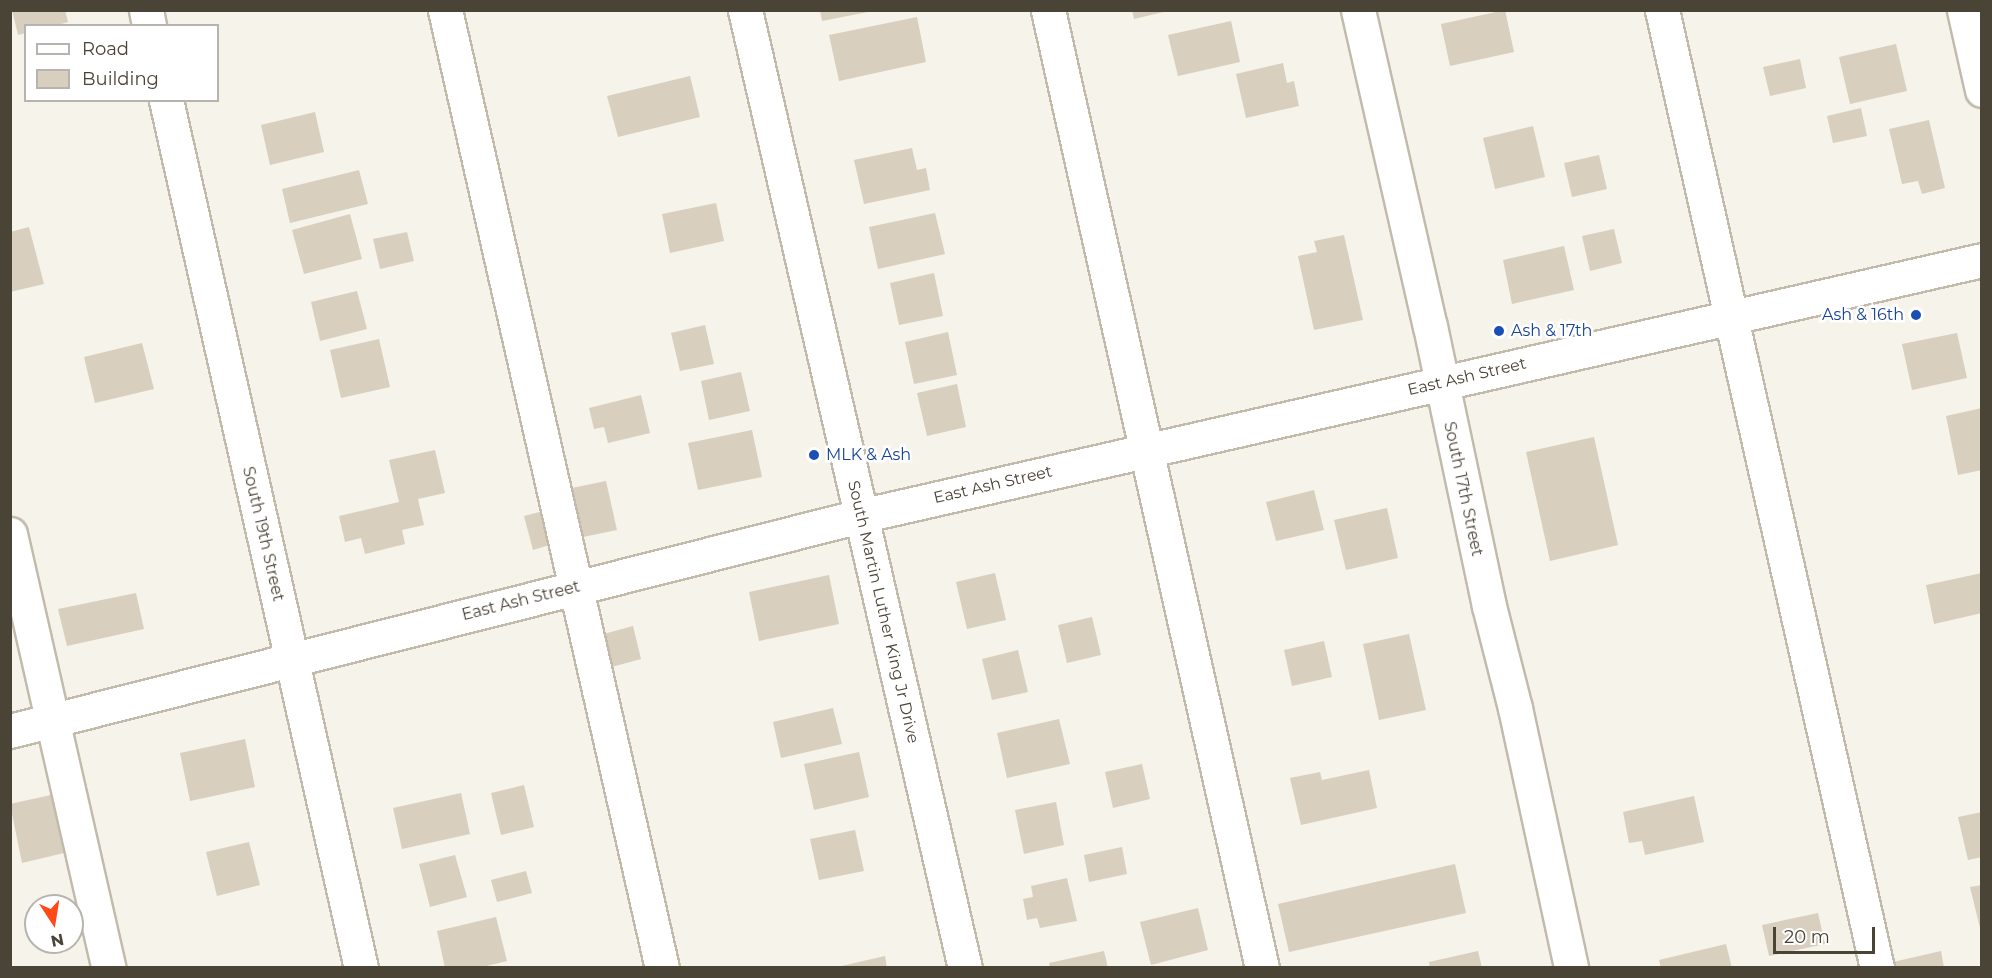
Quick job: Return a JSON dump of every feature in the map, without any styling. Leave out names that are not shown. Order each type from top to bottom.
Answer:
[{"type":"street","points":[[445,10],[662,968]]},
{"type":"street","name":"South Martin Luther King Jr Drive","points":[[745,10],[965,968]]},
{"type":"street","points":[[1048,10],[1262,968]]},
{"type":"street","name":"South 17th Street","points":[[1358,10],[1571,968]]},
{"type":"street","points":[[1662,10],[1877,968]]},
{"type":"street","points":[[1964,10],[1982,90]]},
{"type":"street","name":"South 19th Street","points":[[166,102],[361,968]]},
{"type":"street","name":"East Ash Street","points":[[10,731],[860,516],[1982,260]]},
{"type":"street","points":[[10,534],[110,968]]},
{"type":"building","points":[[12,10],[65,10],[68,22],[24,24],[24,34],[18,35]]},
{"type":"building","points":[[820,10],[868,10],[868,12],[822,21]]},
{"type":"building","points":[[1132,10],[1168,10],[1168,11],[1134,19]]},
{"type":"building","points":[[1505,10],[1514,52],[1450,66],[1441,24]]},
{"type":"building","points":[[917,17],[926,62],[839,81],[829,35]]},
{"type":"building","points":[[1231,21],[1240,62],[1178,76],[1168,35]]},
{"type":"building","points":[[1896,44],[1907,91],[1850,104],[1839,57]]},
{"type":"building","points":[[1800,59],[1806,88],[1770,96],[1763,67]]},
{"type":"building","points":[[1283,63],[1287,83],[1294,81],[1299,106],[1246,118],[1236,74]]},
{"type":"building","points":[[690,76],[700,117],[618,137],[607,96]]},
{"type":"building","points":[[1861,108],[1867,136],[1833,143],[1827,116]]},
{"type":"building","points":[[315,112],[324,152],[270,165],[261,125]]},
{"type":"building","points":[[1929,120],[1945,188],[1922,194],[1918,181],[1902,184],[1889,129]]},
{"type":"building","points":[[1533,126],[1545,177],[1495,189],[1483,138]]},
{"type":"building","points":[[912,148],[917,170],[926,168],[930,190],[864,204],[854,160]]},
{"type":"building","points":[[1599,155],[1607,189],[1572,197],[1564,163]]},
{"type":"building","points":[[359,170],[368,204],[290,223],[282,189]]},
{"type":"building","points":[[716,203],[724,241],[670,253],[662,214]]},
{"type":"building","points":[[935,213],[945,254],[878,269],[869,227]]},
{"type":"building","points":[[350,214],[362,259],[304,274],[292,230]]},
{"type":"building","points":[[29,227],[44,284],[10,292],[10,232]]},
{"type":"building","points":[[1614,229],[1622,263],[1590,271],[1582,236]]},
{"type":"building","points":[[407,232],[414,261],[380,269],[373,239]]},
{"type":"building","points":[[1344,235],[1363,320],[1314,330],[1298,256],[1317,252],[1314,241]]},
{"type":"building","points":[[1564,246],[1574,290],[1512,304],[1503,260]]},
{"type":"building","points":[[934,273],[943,316],[899,325],[890,283]]},
{"type":"building","points":[[357,291],[367,329],[320,341],[311,302]]},
{"type":"building","points":[[705,325],[714,364],[680,371],[671,333]]},
{"type":"building","points":[[948,332],[957,375],[914,384],[905,342]]},
{"type":"building","points":[[1957,333],[1967,378],[1912,390],[1902,344]]},
{"type":"building","points":[[379,339],[390,387],[341,398],[330,350]]},
{"type":"building","points":[[142,343],[154,389],[95,403],[84,357]]},
{"type":"building","points":[[741,372],[750,411],[709,420],[701,381]]},
{"type":"building","points":[[957,384],[966,427],[927,436],[917,393]]},
{"type":"building","points":[[641,395],[650,433],[608,443],[604,427],[594,429],[589,408]]},
{"type":"building","points":[[1982,408],[1982,470],[1958,475],[1946,416]]},
{"type":"building","points":[[752,430],[762,477],[698,490],[688,443]]},
{"type":"building","points":[[1594,437],[1618,545],[1550,561],[1526,452]]},
{"type":"building","points":[[435,450],[445,493],[418,499],[424,525],[402,530],[405,544],[365,554],[361,538],[345,542],[339,516],[399,502],[389,460]]},
{"type":"building","points":[[606,481],[617,530],[578,538],[567,489]]},
{"type":"building","points":[[1314,490],[1324,530],[1276,541],[1266,502]]},
{"type":"building","points":[[1387,508],[1398,558],[1346,570],[1334,520]]},
{"type":"building","points":[[547,510],[556,543],[533,550],[524,516]]},
{"type":"building","points":[[995,573],[1006,620],[967,629],[956,582]]},
{"type":"building","points":[[1982,573],[1982,613],[1934,624],[1926,585]]},
{"type":"building","points":[[829,575],[839,624],[759,641],[749,592]]},
{"type":"building","points":[[136,593],[144,629],[67,646],[58,609]]},
{"type":"building","points":[[1092,617],[1101,655],[1067,663],[1058,625]]},
{"type":"building","points":[[633,626],[641,659],[608,668],[600,635]]},
{"type":"building","points":[[1409,634],[1426,710],[1379,720],[1363,644]]},
{"type":"building","points":[[1324,641],[1332,677],[1292,686],[1284,650]]},
{"type":"building","points":[[1018,650],[1028,692],[992,700],[982,659]]},
{"type":"building","points":[[833,708],[842,744],[781,758],[773,722]]},
{"type":"building","points":[[1059,719],[1070,764],[1007,778],[997,733]]},
{"type":"building","points":[[245,739],[255,787],[190,801],[180,753]]},
{"type":"building","points":[[859,752],[869,797],[814,810],[804,764]]},
{"type":"building","points":[[1142,764],[1150,799],[1113,808],[1105,772]]},
{"type":"building","points":[[1369,770],[1377,808],[1301,825],[1290,778],[1320,772],[1322,780]]},
{"type":"building","points":[[524,785],[534,827],[501,835],[491,793]]},
{"type":"building","points":[[461,793],[470,834],[402,849],[393,808]]},
{"type":"building","points":[[51,795],[64,853],[22,863],[10,804]]},
{"type":"building","points":[[1694,796],[1704,842],[1645,855],[1642,841],[1629,843],[1623,812]]},
{"type":"building","points":[[1056,802],[1064,845],[1024,854],[1015,810]]},
{"type":"building","points":[[1982,812],[1982,857],[1968,860],[1958,817]]},
{"type":"building","points":[[855,830],[864,871],[819,880],[810,839]]},
{"type":"building","points":[[249,842],[260,885],[217,896],[206,852]]},
{"type":"building","points":[[1122,847],[1127,874],[1089,882],[1084,855]]},
{"type":"building","points":[[455,855],[467,897],[430,907],[419,864]]},
{"type":"building","points":[[1455,864],[1466,913],[1289,952],[1278,904]]},
{"type":"building","points":[[526,871],[532,893],[497,902],[491,880]]},
{"type":"building","points":[[1067,878],[1077,921],[1040,928],[1037,918],[1027,920],[1023,899],[1033,897],[1031,886]]},
{"type":"building","points":[[1982,885],[1982,932],[1981,932],[1970,887]]},
{"type":"building","points":[[1198,908],[1208,950],[1151,965],[1140,922]]},
{"type":"building","points":[[1818,913],[1825,944],[1769,956],[1762,925]]},
{"type":"building","points":[[496,917],[507,961],[478,968],[445,968],[437,931]]},
{"type":"building","points":[[1726,944],[1732,968],[1661,968],[1659,960]]},
{"type":"building","points":[[1104,951],[1108,968],[1050,968],[1049,963]]},
{"type":"building","points":[[1478,951],[1482,968],[1430,968],[1429,962]]},
{"type":"building","points":[[1941,951],[1944,968],[1894,968],[1893,962]]},
{"type":"building","points":[[885,956],[887,968],[837,968],[837,967]]},
{"type":"place","name":"Ash & 16th","points":[[1916,315]]},
{"type":"place","name":"Ash & 17th","points":[[1499,331]]},
{"type":"place","name":"MLK & Ash","points":[[814,455]]}]
